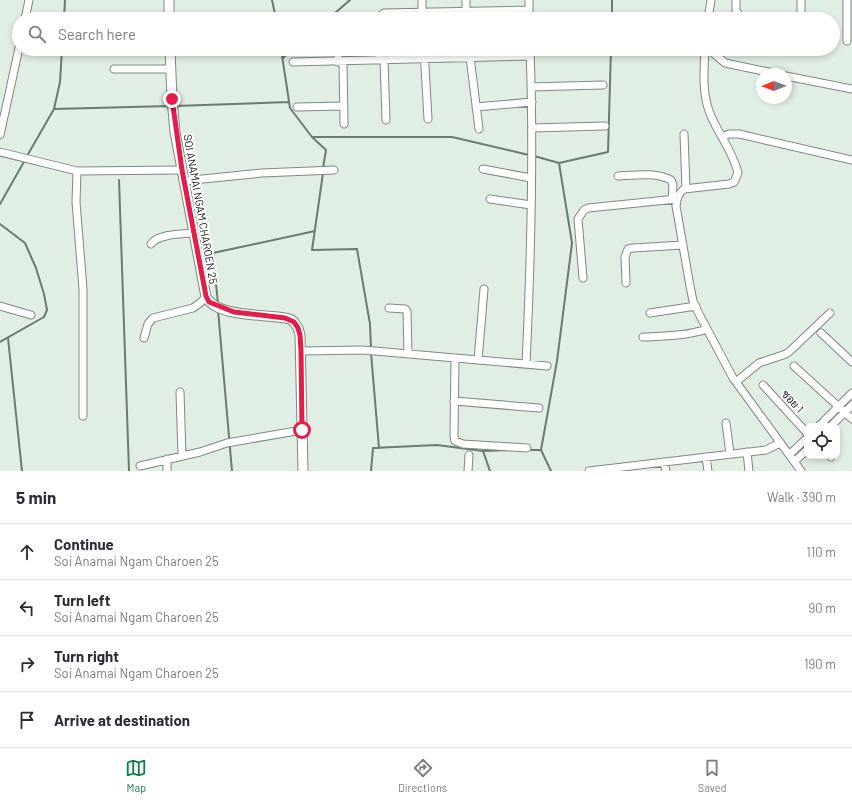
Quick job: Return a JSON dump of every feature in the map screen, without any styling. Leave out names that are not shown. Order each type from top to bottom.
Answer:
[{"type":"street","points":[[27,12],[30,0]]},
{"type":"street","points":[[169,0],[169,12]]},
{"type":"street","points":[[422,0],[422,12]]},
{"type":"street","points":[[465,11],[466,0]]},
{"type":"street","points":[[456,12],[529,10],[529,0]]},
{"type":"street","points":[[709,12],[711,0]]},
{"type":"street","points":[[736,0],[737,12]]},
{"type":"street","points":[[801,0],[801,12]]},
{"type":"street","points":[[847,0],[847,41]]},
{"type":"street","points":[[0,134],[17,56]]},
{"type":"street","name":"SOI ANAMAI NGAM CHAROEN 25","points":[[170,56],[174,119],[183,180],[206,296],[209,302],[239,313],[290,319],[298,328],[301,351],[303,471]]},
{"type":"street","points":[[340,56],[344,124]]},
{"type":"street","points":[[381,56],[386,120]]},
{"type":"street","points":[[292,62],[470,58],[494,56]]},
{"type":"street","points":[[526,364],[530,296],[532,147],[530,56]]},
{"type":"street","points":[[583,278],[578,219],[584,210],[588,208],[674,199],[679,192],[686,189],[729,184],[734,182],[738,173],[737,168],[709,112],[705,100],[704,56]]},
{"type":"street","points":[[717,56],[725,63],[756,69]]},
{"type":"street","points":[[470,58],[479,129]]},
{"type":"street","points":[[424,59],[428,119]]},
{"type":"street","points":[[114,70],[171,69]]},
{"type":"street","points":[[792,77],[852,89]]},
{"type":"street","points":[[531,87],[603,85]]},
{"type":"street","points":[[476,108],[532,102]]},
{"type":"street","points":[[297,107],[344,106]]},
{"type":"street","points":[[532,128],[605,126]]},
{"type":"street","points":[[684,134],[686,189]]},
{"type":"street","points":[[722,137],[729,134],[739,134],[852,160]]},
{"type":"street","points":[[0,152],[77,171],[182,170]]},
{"type":"street","points":[[483,169],[531,178]]},
{"type":"street","points":[[183,180],[262,173],[334,170]]},
{"type":"street","points":[[77,171],[76,202],[83,289],[83,416]]},
{"type":"street","points":[[618,176],[655,175],[671,180],[690,286],[696,306],[736,382],[801,471]]},
{"type":"street","points":[[490,199],[531,205]]},
{"type":"street","points":[[151,244],[154,240],[159,238],[193,232]]},
{"type":"street","points":[[626,283],[625,257],[628,250],[683,245]]},
{"type":"street","points":[[478,360],[484,289]]},
{"type":"street","points":[[144,338],[148,324],[153,318],[193,308],[206,296]]},
{"type":"street","points":[[0,306],[32,315]]},
{"type":"street","points":[[650,313],[696,306]]},
{"type":"street","points":[[389,308],[405,309],[407,311],[408,353]]},
{"type":"street","points":[[736,382],[760,364],[790,352],[830,313]]},
{"type":"street","points":[[643,337],[674,336],[699,332],[707,329]]},
{"type":"street","points":[[821,333],[852,362]]},
{"type":"street","points":[[301,351],[381,351],[547,366]]},
{"type":"street","points":[[455,358],[455,441],[527,448]]},
{"type":"street","points":[[794,366],[852,419]]},
{"type":"street","name":"ซอย 1","points":[[763,384],[804,430]]},
{"type":"street","points":[[180,392],[182,456]]},
{"type":"street","points":[[822,423],[852,393]]},
{"type":"street","points":[[454,401],[539,408]]},
{"type":"street","points":[[834,423],[852,405]]},
{"type":"street","points":[[726,423],[730,454]]},
{"type":"street","points":[[140,466],[200,452],[227,443],[302,430]]},
{"type":"street","points":[[790,454],[804,441]]},
{"type":"street","points":[[589,471],[621,469],[664,462],[766,450],[780,443]]},
{"type":"street","points":[[746,452],[749,471]]},
{"type":"street","points":[[795,461],[804,453]]},
{"type":"street","points":[[468,471],[469,455]]},
{"type":"street","points":[[706,457],[708,471]]},
{"type":"street","points":[[167,459],[167,471]]},
{"type":"street","points":[[664,462],[666,471]]},
{"type":"waterway","points":[[64,12],[65,0]]},
{"type":"waterway","points":[[272,0],[275,12]]},
{"type":"waterway","points":[[336,12],[350,0]]},
{"type":"waterway","points":[[612,0],[612,12]]},
{"type":"waterway","points":[[27,156],[54,109],[60,82],[62,56]]},
{"type":"waterway","points":[[282,56],[290,108],[312,137]]},
{"type":"waterway","points":[[534,156],[559,163],[608,152],[611,56]]},
{"type":"waterway","points":[[174,106],[289,102]]},
{"type":"waterway","points":[[54,109],[170,106]]},
{"type":"waterway","points":[[323,168],[326,150],[312,137],[452,137],[529,155]]},
{"type":"waterway","points":[[0,204],[25,160]]},
{"type":"waterway","points":[[551,471],[541,450],[557,361],[572,243],[559,163]]},
{"type":"waterway","points":[[323,173],[312,250],[357,249],[370,324],[371,348]]},
{"type":"waterway","points":[[119,180],[129,471]]},
{"type":"waterway","points":[[0,224],[25,243],[36,268],[47,310],[44,317],[0,342]]},
{"type":"waterway","points":[[218,304],[213,253],[315,231]]},
{"type":"waterway","points":[[218,310],[232,471]]},
{"type":"waterway","points":[[8,338],[22,471]]},
{"type":"waterway","points":[[371,353],[379,448]]},
{"type":"waterway","points":[[371,471],[373,448],[437,445],[483,451],[513,450]]},
{"type":"waterway","points":[[529,450],[541,450]]},
{"type":"waterway","points":[[483,451],[490,471]]},
{"type":"route","points":[[172,99],[175,132],[203,288],[206,296],[209,302],[214,305],[234,312],[285,318],[294,322],[300,335],[302,430]]}]
